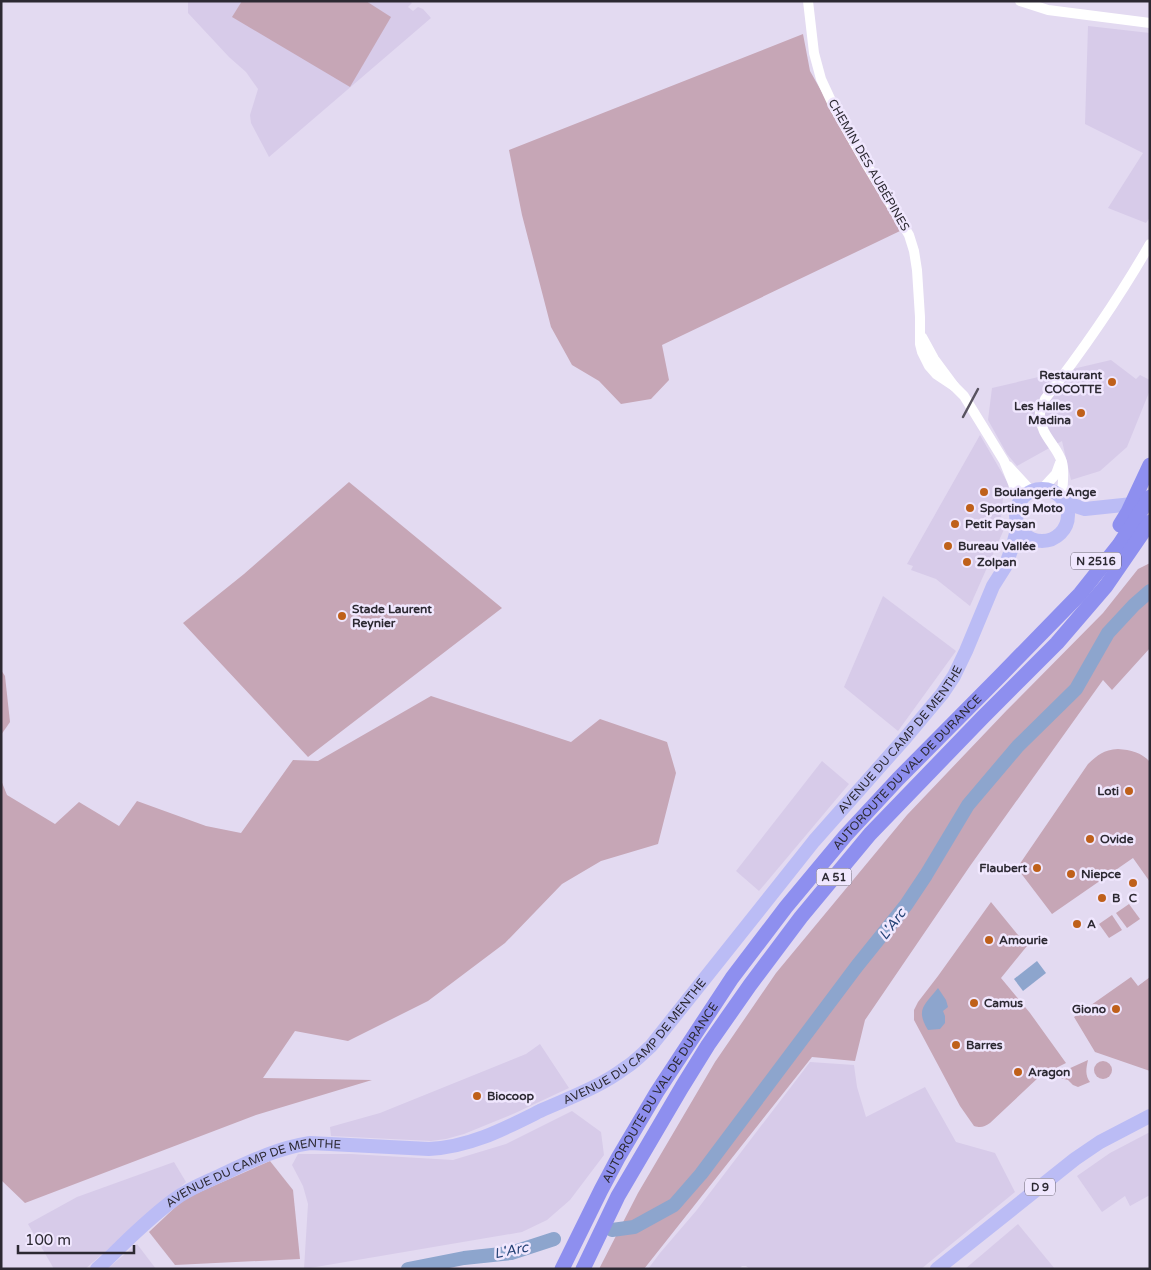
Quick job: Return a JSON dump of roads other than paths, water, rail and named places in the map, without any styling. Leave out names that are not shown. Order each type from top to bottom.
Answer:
[{"type":"highway","name":"N 2516","points":[[1027,648],[1098,559],[1128,512],[1150,464]]},
{"type":"highway","name":"AUTOROUTE DU VAL DE DURANCE","points":[[562,1269],[618,1158],[657,1092],[732,978],[786,907],[846,835],[898,779],[1080,594],[1118,545],[1150,497]]},
{"type":"highway","name":"AUTOROUTE DU VAL DE DURANCE","points":[[583,1269],[612,1208],[661,1121],[708,1046],[750,985],[801,917],[870,834],[1057,643],[1106,586],[1150,522]]},
{"type":"highway","name":"N 2516","points":[[1106,586],[1150,529]]},
{"type":"main road","points":[[1085,509],[1057,537],[1051,540],[1032,540],[1018,526],[1016,512],[1020,501],[1023,497],[1037,490],[1053,491],[1064,500],[1085,509],[1150,502]]},
{"type":"main road","points":[[1064,500],[1068,511],[1066,527]]},
{"type":"main road","name":"AVENUE DU CAMP DE MENTHE","points":[[98,1269],[176,1198],[192,1188],[269,1153],[310,1143],[429,1149],[443,1148],[478,1140],[592,1087],[626,1068],[651,1046],[814,841],[942,694],[954,676],[993,586],[1005,567],[1018,526]]},
{"type":"main road","name":"AVENUE DU CAMP DE MENTHE","points":[[1005,567],[1021,551],[1038,541]]},
{"type":"main road","name":"D 9","points":[[937,1269],[1075,1159],[1100,1142],[1150,1116]]},
{"type":"main road","name":"D 9","points":[[951,1269],[1081,1165],[1110,1144],[1150,1124]]},
{"type":"street","name":"CHEMIN DES AUBÉPINES","points":[[808,1],[814,53],[820,79],[868,167],[909,236],[917,270],[920,332],[924,342],[934,359],[964,396],[1004,461],[1020,501]]},
{"type":"street","points":[[1020,1],[1048,10],[1150,23]]},
{"type":"street","points":[[1064,500],[1064,469],[1058,451],[1042,429],[1039,416],[1045,398],[1116,301],[1150,244]]},
{"type":"street","points":[[1037,490],[1056,474],[1061,460]]},
{"type":"street","name":"CHEMIN DES AUBÉPINES","points":[[1004,461],[1037,490]]},
{"type":"water","points":[[1037,961],[1046,973],[1023,991],[1014,979]]},
{"type":"water","points":[[938,988],[948,1007],[943,1011],[945,1023],[940,1029],[928,1030],[922,1017],[922,1012],[926,1003]]},
{"type":"waterway","name":"L'Arc","points":[[612,1230],[634,1227],[674,1205],[701,1174],[857,966],[906,905],[968,805],[1018,746],[1076,689],[1108,633],[1150,591]]},
{"type":"waterway","name":"L'Arc","points":[[408,1269],[464,1258],[511,1253],[554,1239]]},
{"type":"railway","points":[[963,417],[978,389]]},
{"type":"place","name":"Restaurant COCOTTE","points":[[1112,382]]},
{"type":"place","name":"Les Halles Madina","points":[[1081,413]]},
{"type":"place","name":"Boulangerie Ange","points":[[984,492]]},
{"type":"place","name":"Sporting Moto","points":[[970,508]]},
{"type":"place","name":"Petit Paysan","points":[[955,524]]},
{"type":"place","name":"Bureau Vallée","points":[[948,546]]},
{"type":"place","name":"Zolpan","points":[[967,562]]},
{"type":"place","name":"Stade Laurent Reynier","points":[[342,616]]},
{"type":"place","name":"Loti","points":[[1129,791]]},
{"type":"place","name":"Ovide","points":[[1090,839]]},
{"type":"place","name":"Flaubert","points":[[1037,868]]},
{"type":"place","name":"Niepce","points":[[1071,874]]},
{"type":"place","name":"C","points":[[1133,883]]},
{"type":"place","name":"B","points":[[1102,898]]},
{"type":"place","name":"A","points":[[1077,924]]},
{"type":"place","name":"Amourie","points":[[989,940]]},
{"type":"place","name":"Camus","points":[[974,1003]]},
{"type":"place","name":"Giono","points":[[1116,1009]]},
{"type":"place","name":"Barres","points":[[956,1045]]},
{"type":"place","name":"Aragon","points":[[1018,1072]]},
{"type":"place","name":"Biocoop","points":[[477,1096]]}]
